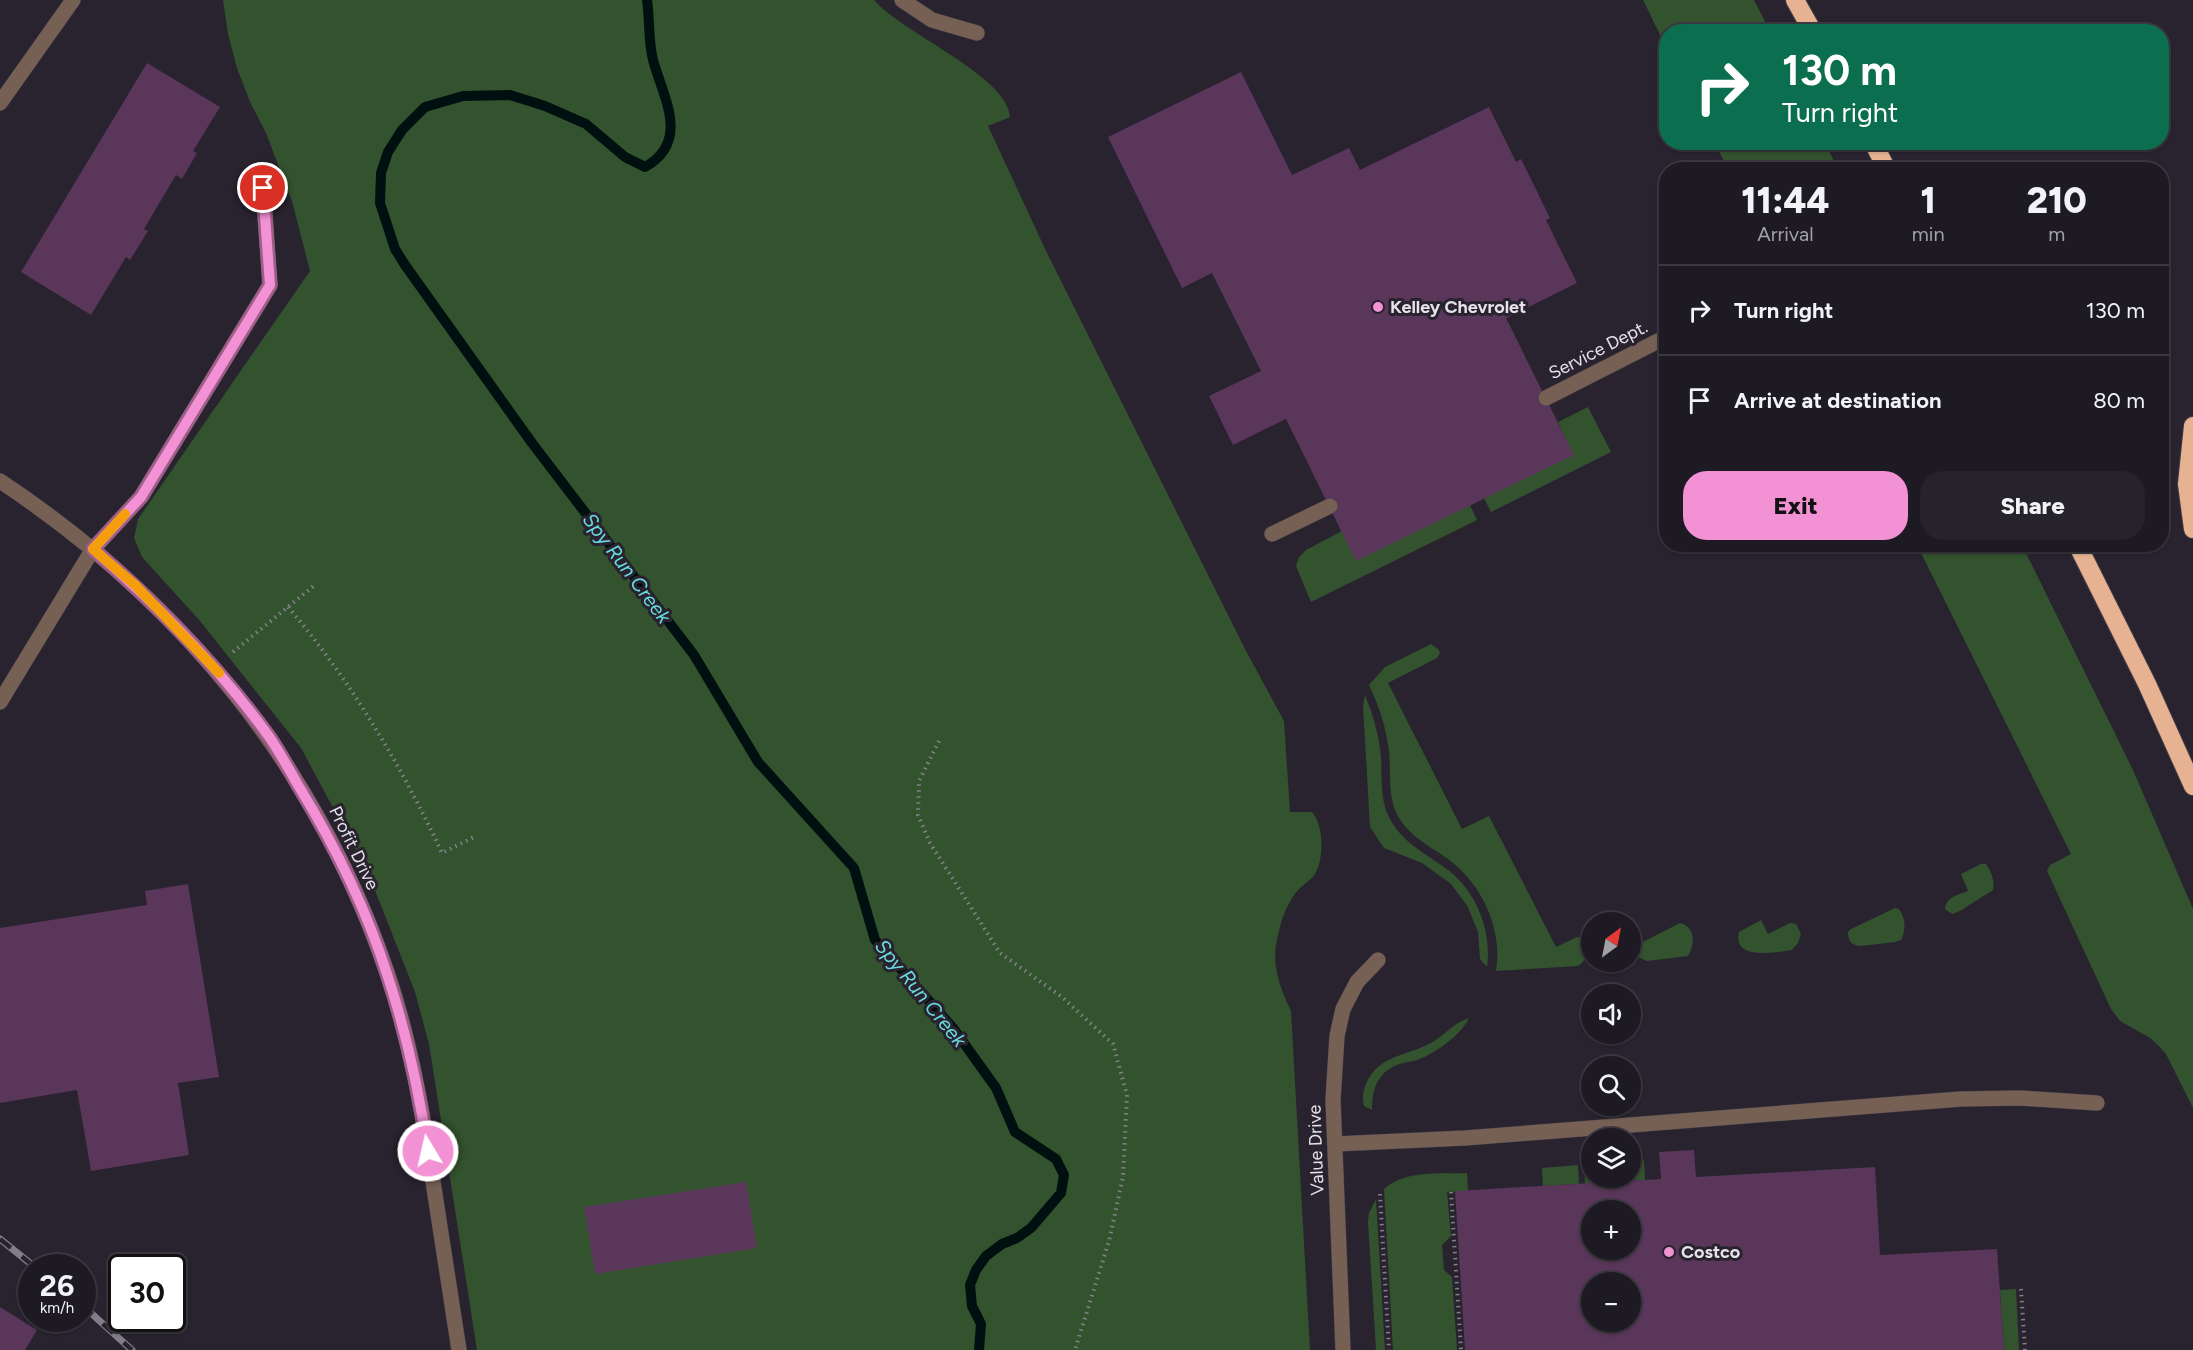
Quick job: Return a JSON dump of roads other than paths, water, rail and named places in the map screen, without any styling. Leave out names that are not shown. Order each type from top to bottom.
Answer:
[{"type":"highway","points":[[1795,0],[1808,24]]},
{"type":"highway","points":[[2193,426],[2187,484],[2193,529]]},
{"type":"highway","points":[[2081,552],[2147,684],[2193,786]]},
{"type":"street","points":[[0,103],[73,0]]},
{"type":"street","points":[[902,0],[932,20],[976,33]]},
{"type":"street","points":[[0,702],[93,549],[141,497],[270,285],[263,188]]},
{"type":"street","name":"Service Dept.","points":[[1546,398],[1659,341]]},
{"type":"street","name":"Profit Drive","points":[[0,481],[38,506],[93,549],[135,585],[191,642],[214,667],[270,739],[317,816],[357,896],[387,972],[410,1056],[420,1104],[459,1350]]},
{"type":"street","points":[[1272,534],[1330,506]]},
{"type":"street","name":"Value Drive","points":[[1343,1350],[1333,1100],[1337,1036],[1343,1009],[1357,982],[1378,960]]},
{"type":"street","points":[[1335,1144],[1465,1138],[1961,1099],[2019,1098],[2097,1103]]},
{"type":"waterway","name":"Spy Run Creek","points":[[647,0],[651,52],[667,103],[670,131],[667,145],[659,156],[645,167],[625,157],[586,124],[545,106],[510,95],[463,96],[425,107],[402,130],[388,152],[381,173],[380,203],[395,249],[405,265],[532,443],[694,655],[758,762],[854,868],[875,940],[953,1028],[996,1088],[1015,1132],[1056,1159],[1064,1175],[1061,1193],[1031,1228],[986,1256],[976,1270],[970,1285],[972,1306],[981,1324],[979,1350]]},
{"type":"railway","points":[[0,1239],[19,1254]]},
{"type":"railway","points":[[96,1318],[132,1350]]},
{"type":"place","name":"Kelley Chevrolet","points":[[1378,307]]},
{"type":"place","name":"Costco","points":[[1669,1252]]}]
